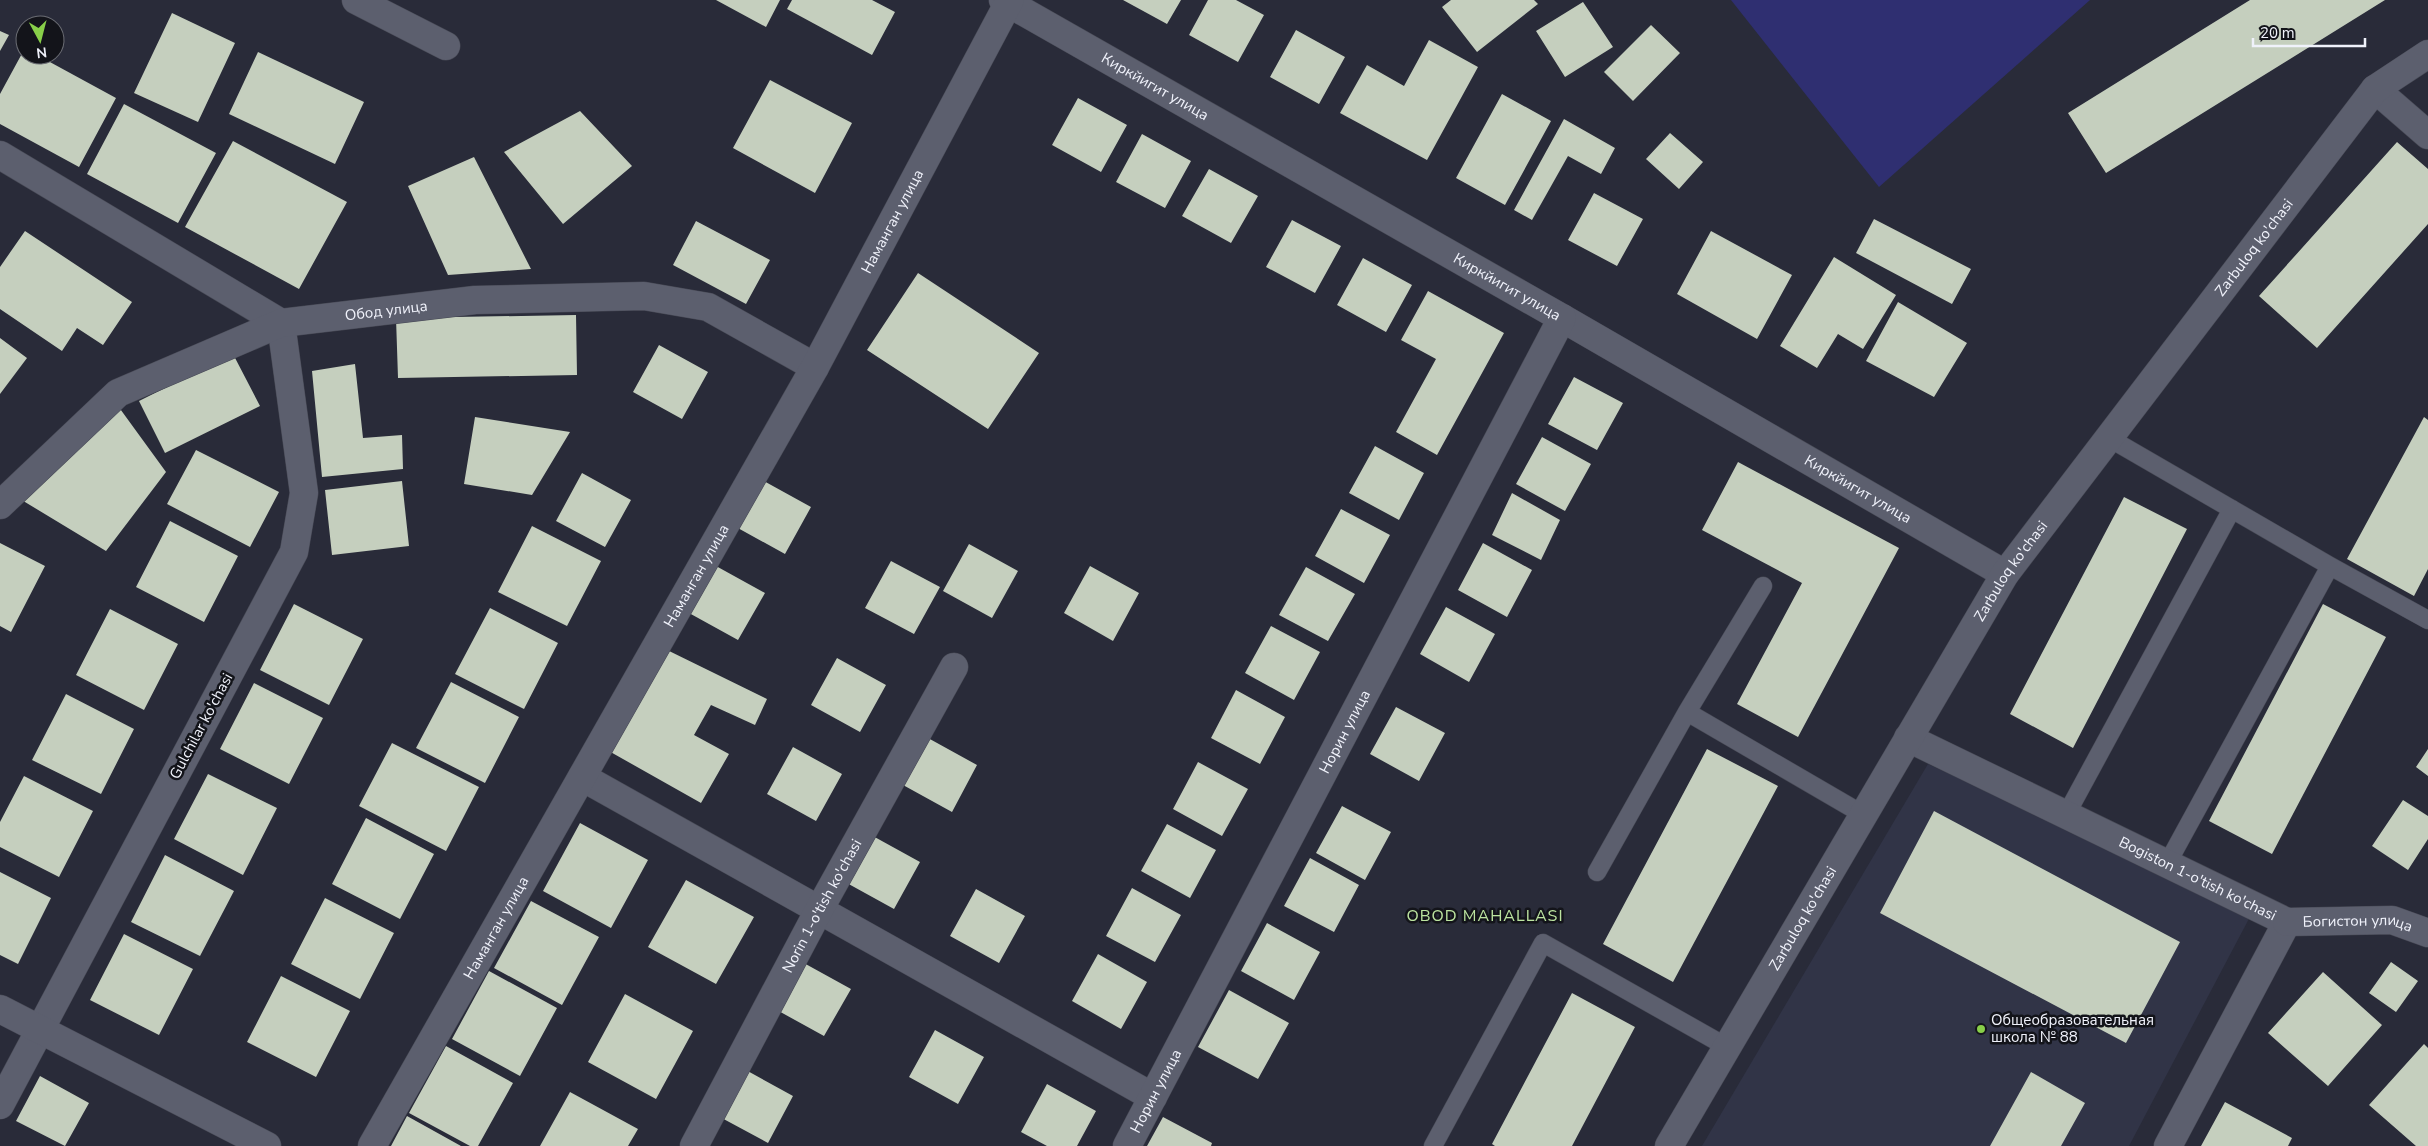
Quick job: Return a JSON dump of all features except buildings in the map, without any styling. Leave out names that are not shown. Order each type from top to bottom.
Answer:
[{"type":"street","points":[[356,0],[446,46]]},
{"type":"street","name":"Киркйигит улица","points":[[1007,1],[2005,574]]},
{"type":"street","name":"Наманган улица","points":[[372,1146],[815,367],[1007,1]]},
{"type":"street","name":"Zarbuloq ko'chasi","points":[[1669,1146],[2005,574],[2375,89],[2428,54]]},
{"type":"street","points":[[2375,89],[2428,135]]},
{"type":"street","points":[[0,155],[281,323]]},
{"type":"street","name":"Обод улица","points":[[0,505],[118,393],[281,323],[475,300],[644,296],[708,307],[815,367]]},
{"type":"street","name":"Норин улица","points":[[1127,1146],[1562,318]]},
{"type":"street","name":"Gulchilar ko'chasi","points":[[0,1105],[294,552],[301,521],[304,493],[281,323]]},
{"type":"street","name":"Norin 1-o'tish ko'chasi","points":[[694,1146],[819,910],[954,667]]},
{"type":"street","name":"Bogiston 1-o'tish ko'chasi","points":[[1908,738],[2287,922],[2168,1146]]},
{"type":"street","points":[[582,777],[1153,1097]]},
{"type":"street","name":"Богистон улица","points":[[2287,922],[2392,920],[2428,933]]},
{"type":"street","points":[[0,1009],[267,1146]]},
{"type":"lane","points":[[2109,438],[2330,566],[2428,620]]},
{"type":"lane","points":[[2066,815],[2232,510]]},
{"type":"lane","points":[[2167,864],[2330,566]]},
{"type":"lane","points":[[1598,872],[1687,712],[1763,586]]},
{"type":"lane","points":[[1687,712],[1864,815]]},
{"type":"lane","points":[[1433,1146],[1543,943],[1727,1047]]},
{"type":"shaded area","points":[[1731,0],[2090,0],[1879,187]]},
{"type":"shaded area","name":"Общеобразовательная школа № 88","points":[[1928,764],[2252,913],[2129,1146],[1702,1146]]},
{"type":"place","name":"Общеобразовательная школа № 88","points":[[1981,1029]]},
{"type":"district","name":"OBOD MAHALLASI","points":[[1485,916]]}]
